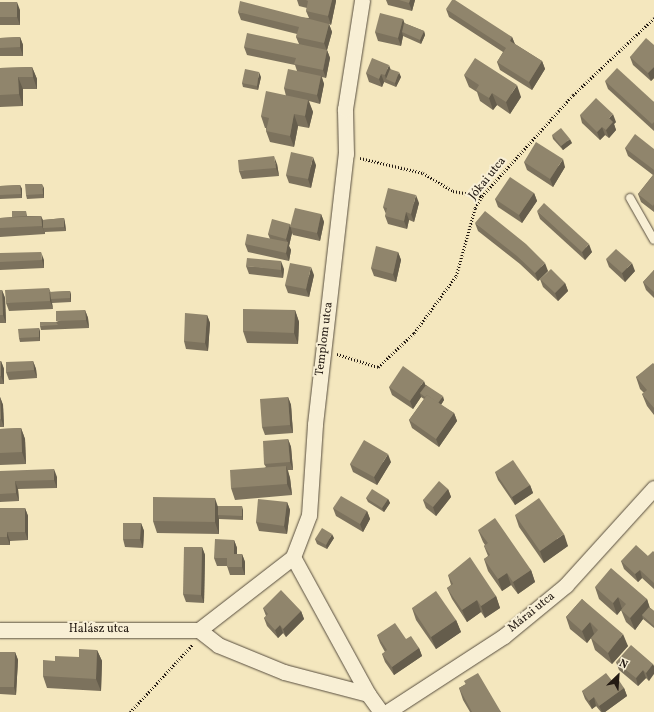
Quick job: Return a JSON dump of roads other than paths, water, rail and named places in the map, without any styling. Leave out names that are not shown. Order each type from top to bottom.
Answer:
[{"type":"street","name":"Templom utca","points":[[293,558],[309,514],[314,424],[346,154],[346,109],[362,0]]},
{"type":"street","name":"Márai utca","points":[[387,712],[504,636],[560,589],[654,488]]},
{"type":"street","points":[[368,694],[284,672],[218,645],[199,630],[293,558],[368,694],[381,712]]},
{"type":"street","name":"Halász utca","points":[[0,630],[199,630]]},
{"type":"lane","points":[[630,198],[654,240]]}]
